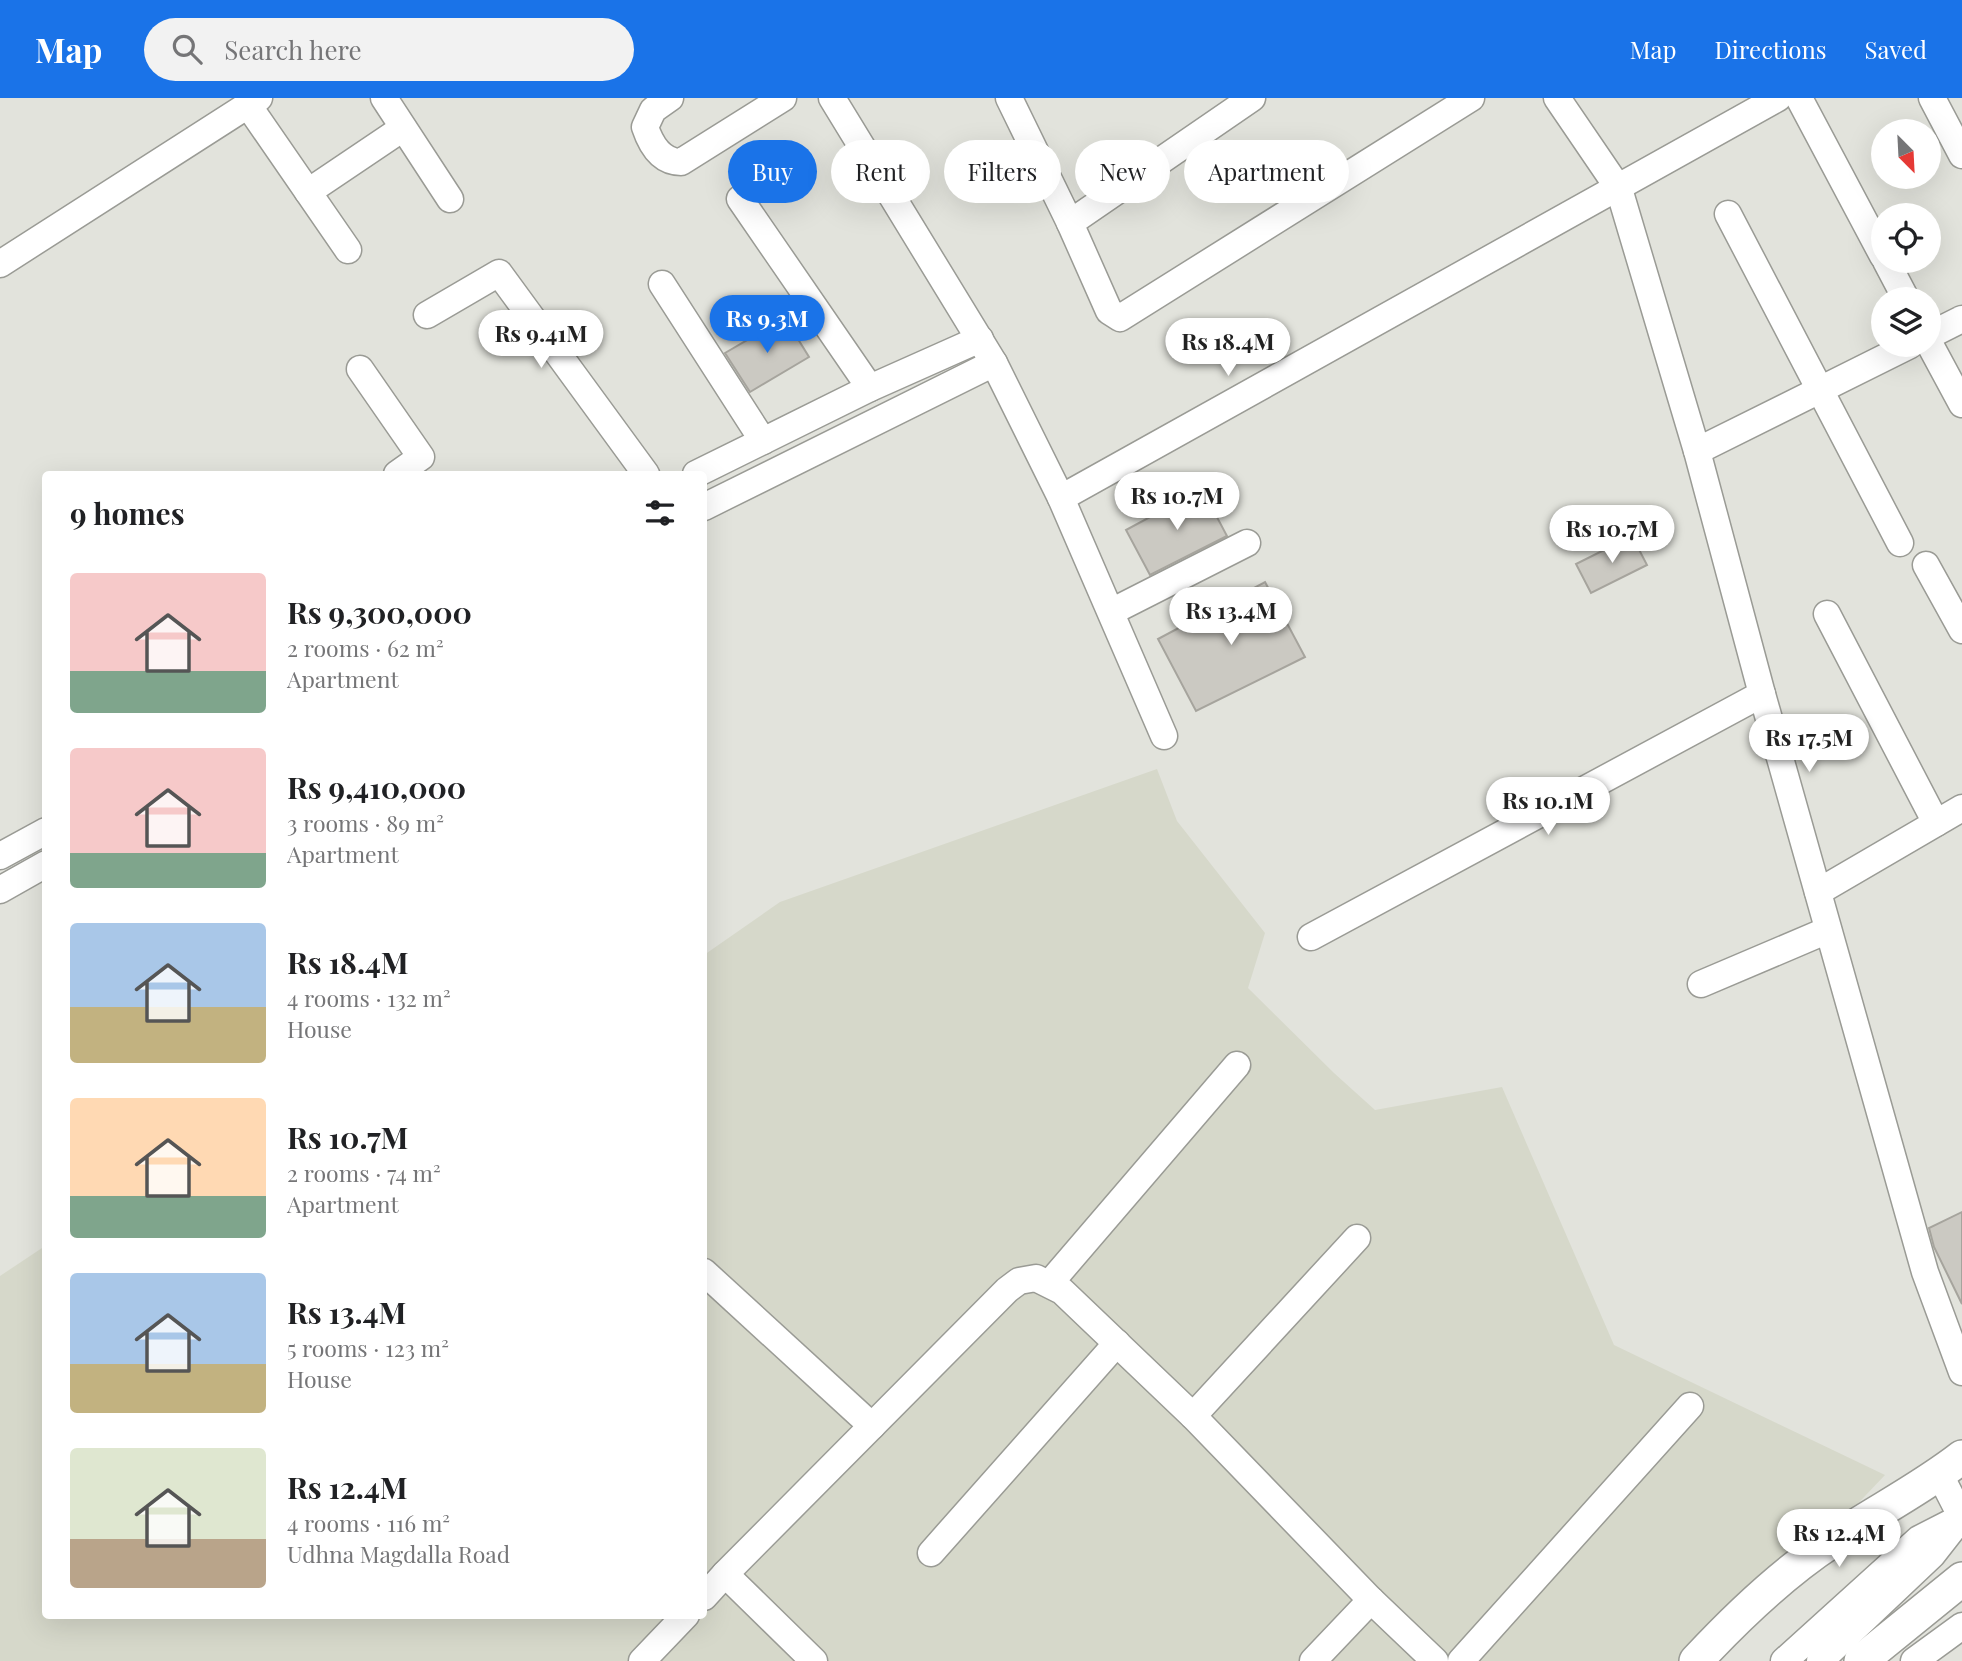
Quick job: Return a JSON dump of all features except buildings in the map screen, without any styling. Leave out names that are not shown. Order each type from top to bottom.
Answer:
[{"type":"main road","points":[[1696,1661],[1776,1585],[1830,1541],[1951,1466]]},
{"type":"main road","points":[[1861,1661],[1962,1579]]},
{"type":"street","points":[[384,98],[450,200]]},
{"type":"street","points":[[670,98],[653,110],[645,127],[660,155],[670,162],[681,162],[778,99]]},
{"type":"street","points":[[832,98],[994,363],[1062,498],[1164,736]]},
{"type":"street","points":[[1070,223],[1252,98]]},
{"type":"street","points":[[1017,101],[1109,311],[1120,318],[1471,98]]},
{"type":"street","points":[[1558,98],[1619,188],[1697,451],[1762,694],[1925,1272],[1962,1372]]},
{"type":"street","points":[[1062,498],[1778,98]]},
{"type":"street","points":[[1799,98],[1871,233]]},
{"type":"street","points":[[1932,98],[1962,155]]},
{"type":"street","points":[[0,264],[253,101],[308,192],[348,250]]},
{"type":"street","points":[[308,192],[403,128]]},
{"type":"street","points":[[743,203],[870,388]]},
{"type":"street","points":[[1728,214],[1900,544]]},
{"type":"street","points":[[427,315],[499,273],[644,471]]},
{"type":"street","points":[[663,284],[763,441]]},
{"type":"street","points":[[1941,330],[1962,319]]},
{"type":"street","points":[[702,471],[870,388],[980,339]]},
{"type":"street","points":[[1697,451],[1886,357]]},
{"type":"street","points":[[1937,357],[1962,404]]},
{"type":"street","points":[[707,506],[994,363]]},
{"type":"street","points":[[360,369],[421,457],[401,471]]},
{"type":"street","points":[[1111,612],[1247,543]]},
{"type":"street","points":[[1926,565],[1962,630]]},
{"type":"street","points":[[1827,614],[1936,823]]},
{"type":"street","points":[[1311,937],[1762,694]]},
{"type":"street","points":[[1818,892],[1962,808]]},
{"type":"street","points":[[0,856],[42,833]]},
{"type":"street","points":[[0,890],[42,866]]},
{"type":"street","points":[[1701,984],[1828,930]]},
{"type":"street","points":[[1050,1283],[1237,1065]]},
{"type":"street","points":[[1193,1416],[1357,1238]]},
{"type":"street","points":[[707,1275],[872,1426]]},
{"type":"street","points":[[707,1594],[1007,1290],[1019,1281],[1036,1279],[1050,1283],[1117,1343],[1193,1416],[1371,1600],[1435,1661]]},
{"type":"street","points":[[931,1553],[1117,1343]]},
{"type":"street","points":[[1461,1661],[1690,1406]]},
{"type":"street","points":[[1951,1466],[1962,1517]]},
{"type":"street","points":[[1784,1661],[1919,1539],[1962,1517]]},
{"type":"street","points":[[1820,1661],[1932,1555],[1962,1517]]},
{"type":"street","points":[[725,1574],[814,1661]]},
{"type":"street","points":[[1313,1661],[1371,1600]]},
{"type":"street","points":[[642,1661],[682,1619]]},
{"type":"street","points":[[1914,1661],[1962,1626]]},
{"type":"shaded area","points":[[1157,769],[1177,821],[1265,933],[1248,988],[1334,1073],[1375,1110],[1502,1087],[1614,1345],[1885,1475],[1708,1661],[0,1661],[0,1276],[42,1248],[42,1619],[707,1619],[707,953],[780,902]]}]
